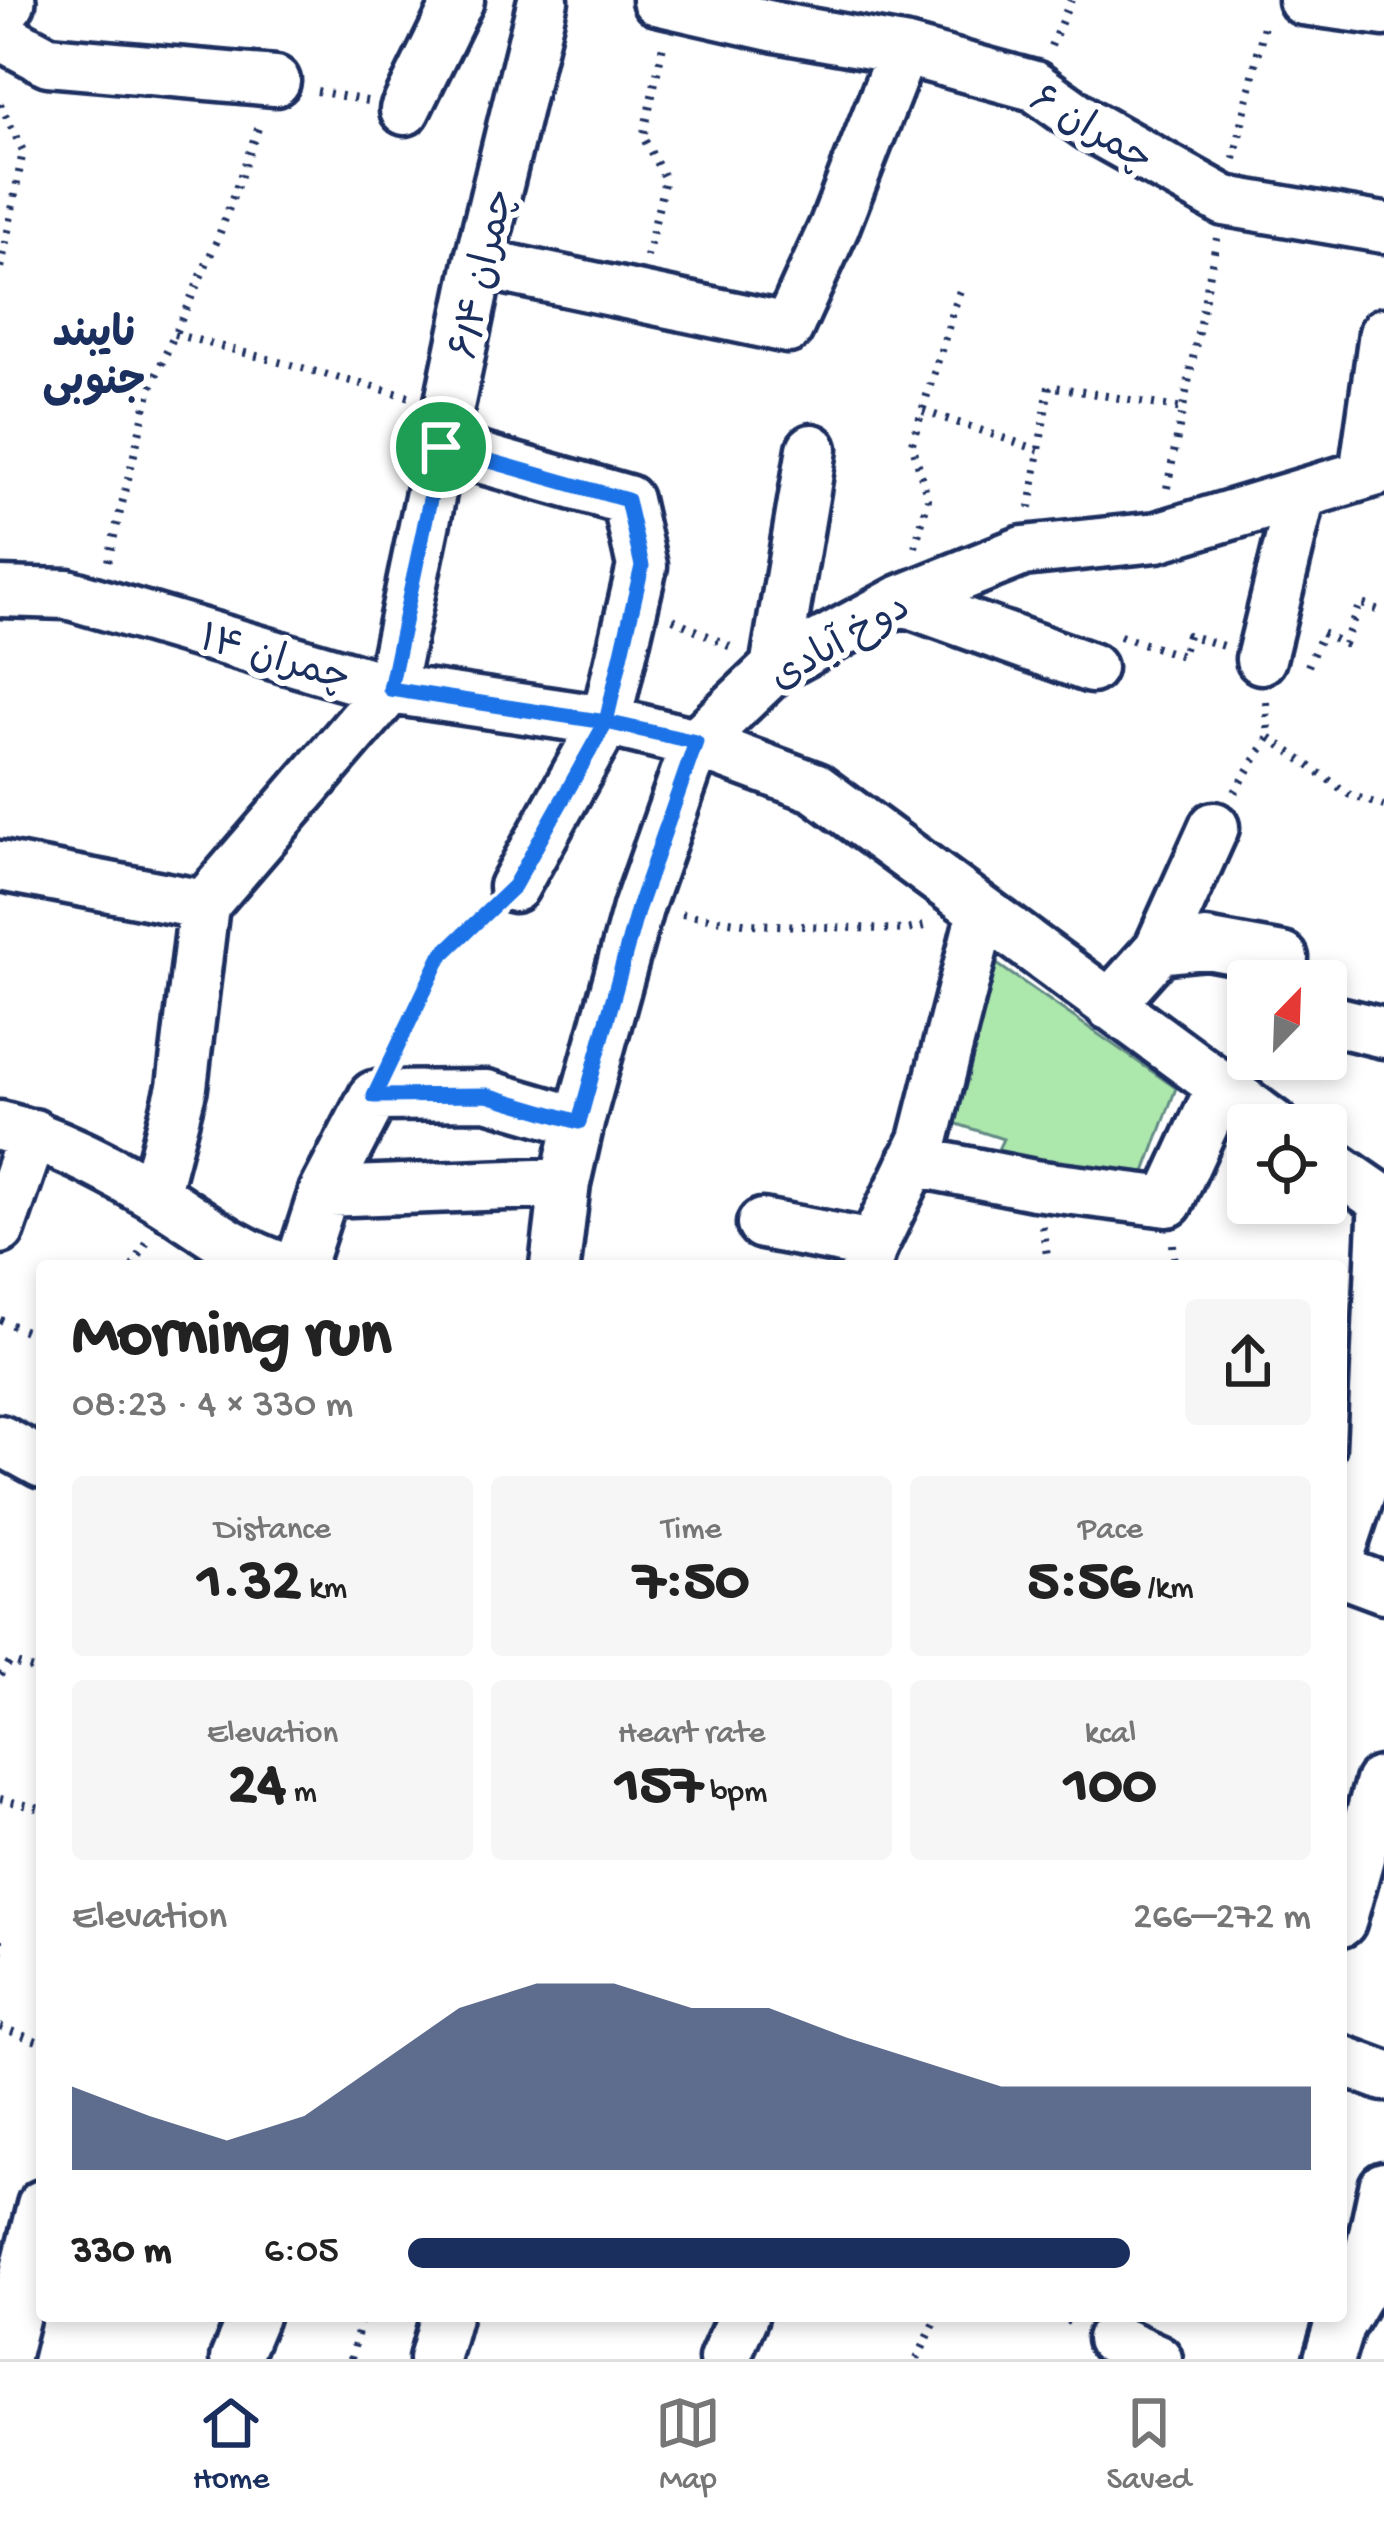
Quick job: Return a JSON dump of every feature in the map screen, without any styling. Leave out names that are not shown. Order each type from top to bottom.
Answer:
[{"type":"street","points":[[405,110],[459,0]]},
{"type":"street","name":"چمران ۶/۴","points":[[390,689],[479,263],[543,0]]},
{"type":"street","points":[[1304,0],[1384,11]]},
{"type":"street","name":"چمران ۶","points":[[664,2],[903,50],[1034,86],[1089,125],[1225,201],[1384,228]]},
{"type":"street","points":[[0,35],[48,62],[275,81]]},
{"type":"street","points":[[479,263],[788,328],[834,227],[903,50]]},
{"type":"street","points":[[1374,471],[1384,333]]},
{"type":"street","points":[[445,427],[627,500],[642,566],[606,722],[514,886]]},
{"type":"street","points":[[775,668],[812,449]]},
{"type":"street","name":"دوخ آبادی","points":[[556,1260],[565,1183],[579,1122],[638,908],[696,742],[775,668],[901,600],[1023,551],[1157,537],[1374,471]]},
{"type":"street","points":[[1261,659],[1301,495]]},
{"type":"street","name":"چمران ۱۴","points":[[0,592],[67,594],[390,689],[606,722],[696,742],[814,787],[1245,1104]]},
{"type":"street","points":[[901,600],[1091,668]]},
{"type":"street","points":[[154,1195],[182,1087],[205,904],[390,689]]},
{"type":"street","points":[[1109,1005],[1159,949],[1214,826]]},
{"type":"street","points":[[0,866],[205,904]]},
{"type":"street","points":[[762,1224],[870,1255],[924,1140],[982,912]]},
{"type":"street","points":[[1159,949],[1206,944],[1282,958]]},
{"type":"street","points":[[1347,1024],[1384,1033]]},
{"type":"street","points":[[913,1161],[1034,1186],[1168,1202],[1221,1087]]},
{"type":"street","points":[[302,1260],[323,1192],[374,1096],[487,1095],[579,1122]]},
{"type":"street","points":[[0,1229],[16,1130],[154,1195],[245,1256],[259,1260]]},
{"type":"street","points":[[1347,1175],[1384,1200],[1372,1457],[1347,1534]]},
{"type":"street","points":[[323,1192],[565,1183]]},
{"type":"street","points":[[0,1440],[36,1460]]},
{"type":"street","points":[[1347,1550],[1384,1588]]},
{"type":"street","points":[[1359,1908],[1368,1778]]},
{"type":"street","points":[[1347,2062],[1384,2076]]},
{"type":"street","points":[[1347,2312],[1363,2285],[1384,2187]]},
{"type":"street","points":[[9,2356],[36,2232]]},
{"type":"street","points":[[235,2359],[250,2322]]},
{"type":"street","points":[[434,2359],[444,2322]]},
{"type":"street","points":[[724,2359],[740,2322]]},
{"type":"street","points":[[1329,2359],[1341,2322]]},
{"type":"street","points":[[1112,2339],[1157,2359]]},
{"type":"path","points":[[1157,537],[1269,0]]},
{"type":"path","points":[[638,299],[665,178],[643,137],[664,2]]},
{"type":"path","points":[[98,603],[150,389],[218,238],[275,81],[405,110]]},
{"type":"path","points":[[0,104],[23,151],[0,274]]},
{"type":"path","points":[[901,600],[928,500],[912,443],[960,290]]},
{"type":"path","points":[[174,334],[445,427]]},
{"type":"path","points":[[1023,551],[1049,386],[1183,409]]},
{"type":"path","points":[[923,411],[1039,450]]},
{"type":"path","points":[[634,601],[775,668]]},
{"type":"path","points":[[1091,668],[1106,631],[1182,656],[1188,634],[1306,671],[1322,633],[1344,644],[1360,603],[1384,613]]},
{"type":"path","points":[[1214,826],[1270,737],[1261,659]]},
{"type":"path","points":[[1270,737],[1350,795],[1384,806]]},
{"type":"path","points":[[374,1096],[441,956],[514,886]]},
{"type":"path","points":[[638,908],[750,924],[907,930],[982,912]]},
{"type":"path","points":[[0,1320],[36,1335]]},
{"type":"path","points":[[0,1675],[10,1662],[36,1670]]},
{"type":"path","points":[[0,1799],[36,1808]]},
{"type":"path","points":[[0,1939],[0,1953]]},
{"type":"path","points":[[0,2027],[36,2041]]},
{"type":"path","points":[[351,2359],[360,2322]]},
{"type":"path","points":[[917,2359],[935,2322]]},
{"type":"green space","points":[[997,964],[1176,1088],[1138,1191],[992,1162],[1003,1139],[951,1122]]},
{"type":"district","name":"نایبند جنوبی","points":[[94,354]]},
{"type":"route","points":[[441,447],[390,689],[606,722],[696,742],[638,908],[579,1122],[487,1095],[374,1096],[441,956],[514,886],[606,722],[642,566],[627,500],[441,447]]}]
